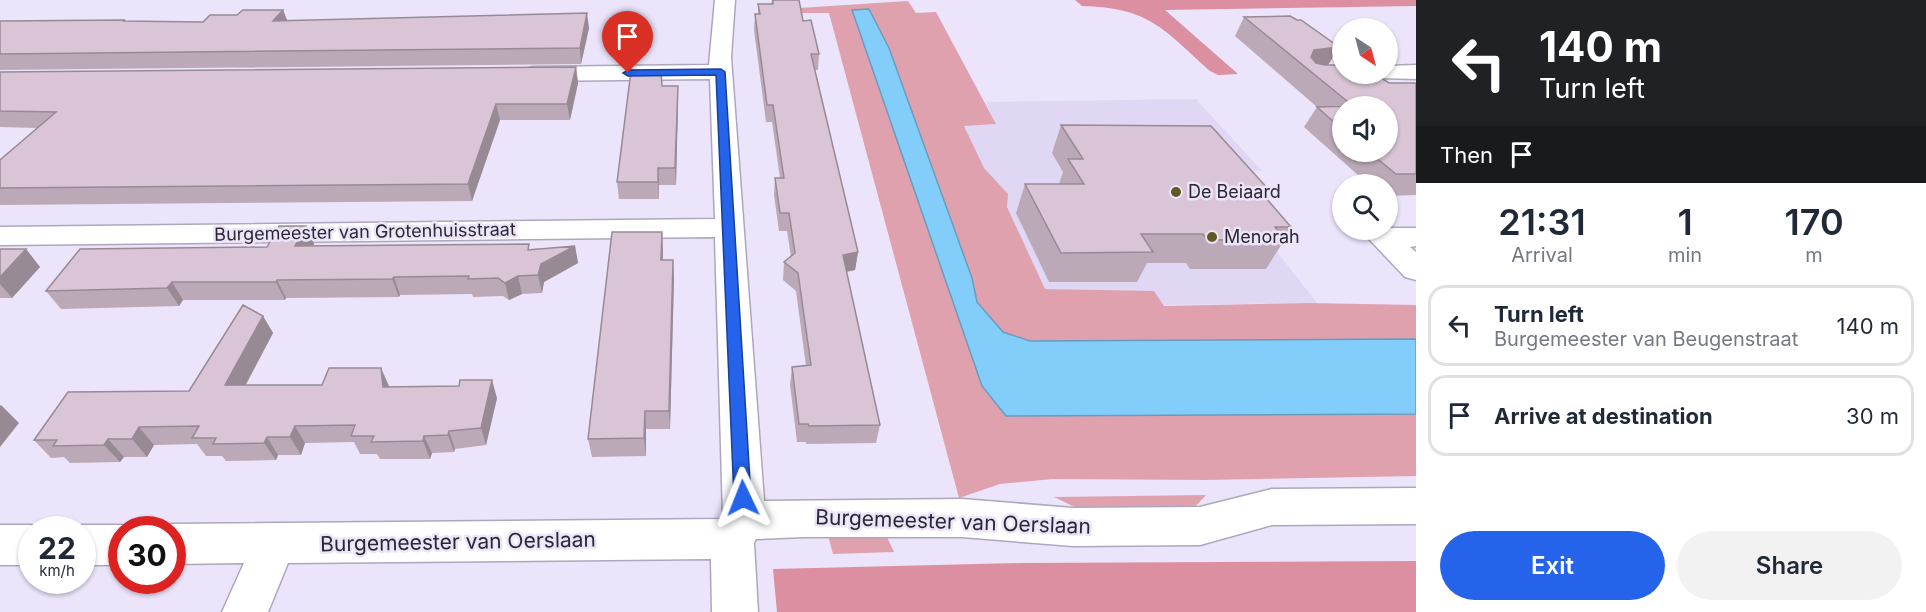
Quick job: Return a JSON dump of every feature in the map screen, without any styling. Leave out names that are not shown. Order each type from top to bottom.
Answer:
[{"type":"street","points":[[725,0],[720,44],[730,228],[738,530],[735,612]]},
{"type":"street","points":[[508,74],[721,72]]},
{"type":"street","points":[[1398,73],[1416,72]]},
{"type":"street","name":"Burgemeester van Grotenhuisstraat","points":[[0,236],[730,228]]},
{"type":"street","points":[[1416,237],[1383,238],[1416,270]]},
{"type":"street","name":"Burgemeester van Oerslaan","points":[[186,544],[274,544],[738,530],[804,518],[962,518],[1073,527],[1200,526],[1272,507],[1416,506]]},
{"type":"street","points":[[245,612],[274,544]]},
{"type":"street","points":[[0,545],[18,545]]},
{"type":"shaded area","points":[[1075,0],[1416,0],[1416,6],[1165,10],[1238,74],[1218,75],[1210,71],[1166,32],[1140,16],[1124,11],[1082,6]]},
{"type":"shaded area","points":[[908,1],[916,13],[936,12],[996,124],[964,126],[984,168],[1008,194],[1007,207],[1045,289],[1154,291],[1164,306],[1308,303],[1416,305],[1416,339],[1029,341],[1003,332],[977,302],[972,278],[889,48],[869,10],[853,10],[982,386],[1006,416],[1416,414],[1416,476],[1205,480],[1053,479],[1000,484],[959,498],[829,13],[801,13],[799,8]]},
{"type":"shaded area","points":[[1196,99],[1262,171],[1235,172],[1259,229],[1317,303],[1163,305],[1154,292],[1044,289],[959,120],[993,119],[986,102]]},
{"type":"shaded area","points":[[1206,495],[1192,510],[1083,511],[1054,497]]},
{"type":"shaded area","points":[[827,532],[885,533],[894,552],[833,554]]},
{"type":"shaded area","points":[[1416,561],[1416,612],[777,612],[773,569],[1023,563]]},
{"type":"water","points":[[869,9],[889,48],[972,278],[977,302],[1003,332],[1030,341],[1416,339],[1416,414],[1006,416],[982,386],[852,10]]},
{"type":"building","points":[[773,0],[799,0],[803,21],[811,20],[819,54],[811,54],[858,252],[843,255],[880,425],[809,426],[799,424],[792,367],[811,365],[798,273],[784,262],[795,253],[789,213],[780,213],[775,178],[784,178],[773,105],[767,105],[755,14],[760,14],[758,4],[773,4]]},
{"type":"building","points":[[243,10],[283,10],[273,21],[587,13],[580,48],[0,54],[0,21],[203,22],[210,15],[237,15]]},
{"type":"building","points":[[1290,16],[1301,20],[1332,42],[1332,48],[1314,50],[1311,57],[1316,63],[1332,65],[1332,84],[1416,83],[1416,174],[1396,174],[1381,162],[1398,162],[1398,96],[1341,96],[1244,17]]},
{"type":"building","points":[[576,67],[567,104],[496,104],[468,184],[0,188],[0,160],[56,112],[0,111],[0,72]]},
{"type":"building","points":[[631,71],[661,71],[662,86],[678,86],[675,168],[658,168],[658,182],[617,182]]},
{"type":"building","points":[[1332,106],[1332,120],[1317,107]]},
{"type":"building","points":[[1061,125],[1211,126],[1269,190],[1259,190],[1291,227],[1275,227],[1285,239],[1207,240],[1203,234],[1141,234],[1153,252],[1061,253],[1025,184],[1084,184],[1068,159],[1083,159]]},
{"type":"building","points":[[279,226],[306,226],[295,246],[529,244],[528,250],[575,246],[541,264],[538,275],[518,276],[505,283],[498,278],[468,279],[469,276],[394,277],[392,279],[277,280],[276,282],[172,282],[167,288],[46,291],[80,249],[267,247]]},
{"type":"building","points":[[612,232],[662,232],[661,260],[673,260],[669,411],[645,411],[644,438],[588,439]]},
{"type":"building","points":[[0,249],[26,249],[0,277]]},
{"type":"building","points":[[243,305],[263,316],[225,385],[322,385],[329,368],[381,368],[383,387],[459,386],[460,380],[492,380],[481,428],[449,431],[448,435],[424,436],[423,441],[371,442],[374,436],[351,436],[355,425],[295,426],[290,437],[267,437],[264,443],[213,444],[216,438],[192,438],[199,426],[139,427],[132,439],[108,439],[104,445],[53,446],[57,440],[34,440],[68,392],[189,391]]},
{"type":"place","name":"De Beiaard","points":[[1176,192]]},
{"type":"place","name":"Menorah","points":[[1212,237]]},
{"type":"route","points":[[628,73],[721,72],[743,498]]}]
